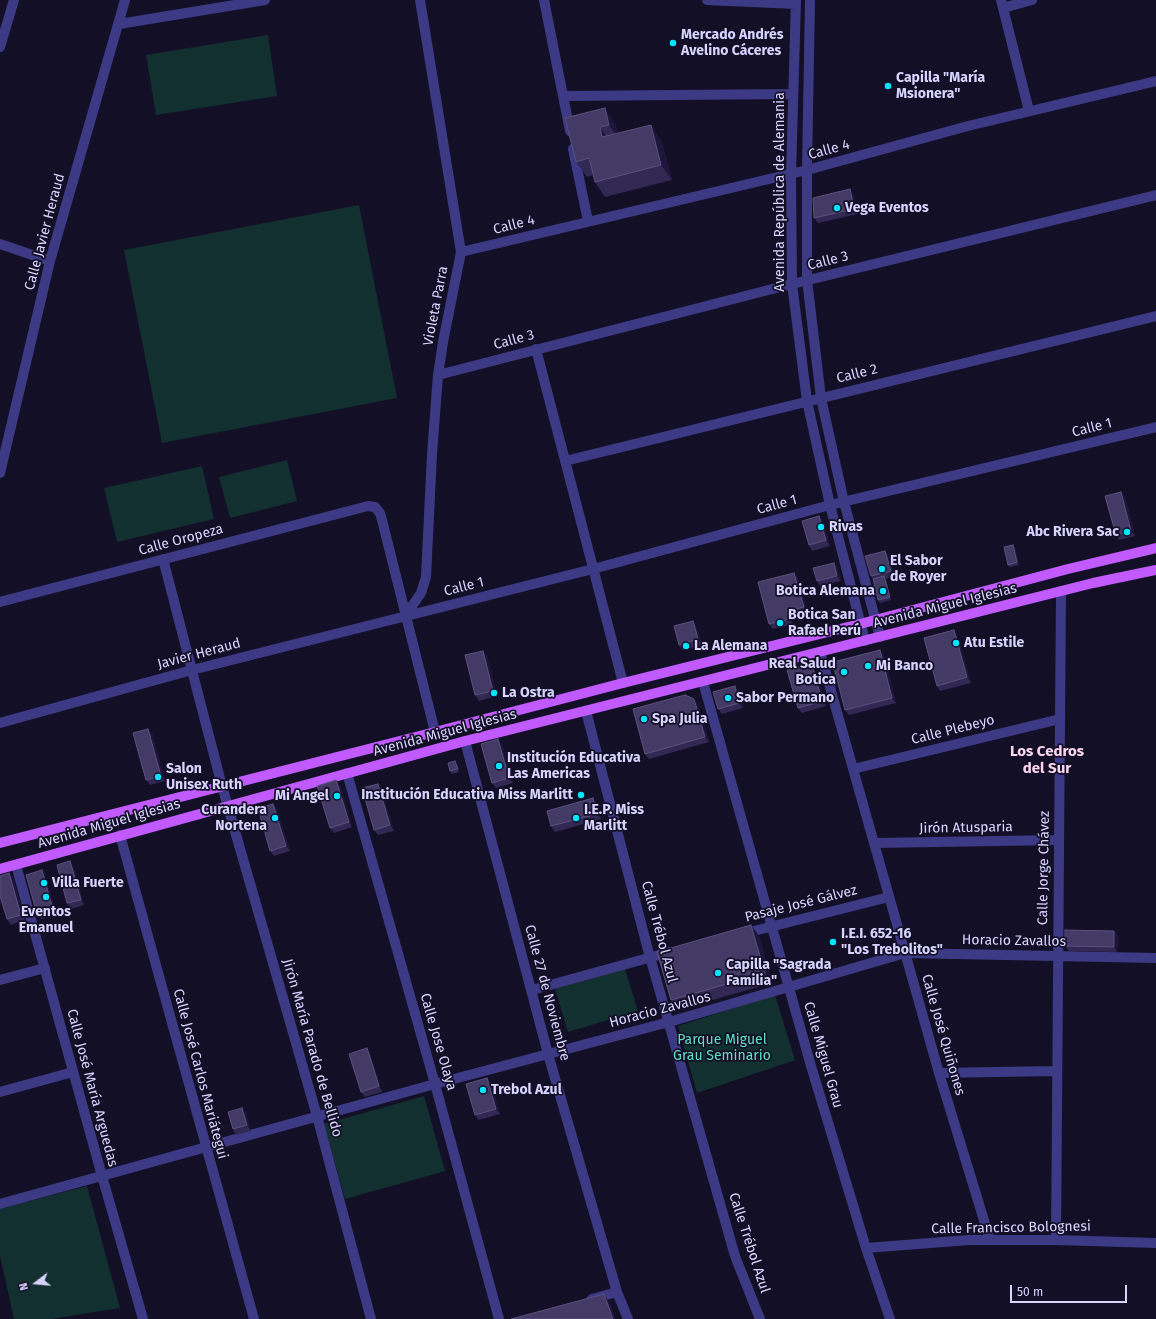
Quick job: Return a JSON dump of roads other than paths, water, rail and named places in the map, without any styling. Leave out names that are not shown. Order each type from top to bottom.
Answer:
[{"type":"main road","name":"Avenida Miguel Iglesias","points":[[0,843],[623,683],[876,620],[1068,569],[1156,548]]},
{"type":"main road","name":"Avenida Miguel Iglesias","points":[[0,869],[466,741],[1061,592],[1156,570]]},
{"type":"street","points":[[0,47],[14,0]]},
{"type":"street","name":"Calle Javier Heraud","points":[[0,473],[50,261],[126,0]]},
{"type":"street","points":[[119,24],[265,0]]},
{"type":"street","name":"Violeta Parra","points":[[406,615],[422,593],[426,577],[432,454],[438,375],[442,342],[461,252],[420,0]]},
{"type":"street","points":[[544,0],[588,221]]},
{"type":"street","points":[[707,0],[796,2]]},
{"type":"street","name":"Avenida República de Alemania","points":[[811,0],[807,170],[807,280],[821,398],[844,502],[880,637]]},
{"type":"street","points":[[1030,111],[1002,4],[1032,0]]},
{"type":"street","name":"Avenida República de Alemania","points":[[796,2],[791,174],[792,284],[807,401],[830,506],[865,641]]},
{"type":"street","name":"Calle 4","points":[[461,252],[791,174],[1030,111],[1156,81]]},
{"type":"street","points":[[563,96],[793,94]]},
{"type":"street","name":"Calle 3","points":[[438,375],[807,280],[1156,195]]},
{"type":"street","points":[[0,244],[50,261]]},
{"type":"street","name":"Calle 2","points":[[565,461],[1156,316]]},
{"type":"street","points":[[536,349],[623,683]]},
{"type":"street","name":"Calle 1","points":[[406,615],[593,569],[844,502],[1156,427]]},
{"type":"street","name":"Calle Oropeza","points":[[0,602],[368,506],[375,507],[380,513],[406,615]]},
{"type":"street","name":"Jirón María Parado de Bellido","points":[[163,559],[222,786],[317,1116],[371,1319]]},
{"type":"street","name":"Calle Jorge Chávez","points":[[1056,1240],[1056,1071],[1061,592]]},
{"type":"street","points":[[406,615],[435,732]]},
{"type":"street","name":"Javier Heraud","points":[[0,723],[192,670],[406,615]]},
{"type":"street","name":"Calle José Quiñones","points":[[820,652],[939,1073],[990,1240]]},
{"type":"street","name":"Calle Miguel Grau","points":[[703,682],[788,988],[866,1248],[890,1319]]},
{"type":"street","name":"Calle Trébol Azul","points":[[586,711],[650,957],[735,1256],[760,1319]]},
{"type":"street","name":"Calle Plebeyo","points":[[853,769],[1060,719]]},
{"type":"street","name":"Calle 27 de Noviembre","points":[[466,741],[548,1054],[616,1292],[628,1319]]},
{"type":"street","name":"Calle Jose Olaya","points":[[347,773],[435,1084],[499,1319]]},
{"type":"street","name":"Calle José Carlos Mariátegui","points":[[120,835],[254,1319]]},
{"type":"street","name":"Jirón Atusparia","points":[[874,843],[1059,840]]},
{"type":"street","name":"Calle José María Arguedas","points":[[16,865],[143,1319]]},
{"type":"street","name":"Pasaje José Gálvez","points":[[729,937],[889,897]]},
{"type":"street","points":[[532,990],[679,950]]},
{"type":"street","name":"Horacio Zavallos","points":[[0,1204],[317,1116],[669,1022],[905,953],[1156,958]]},
{"type":"street","points":[[0,980],[45,968]]},
{"type":"street","points":[[939,1073],[1056,1071]]},
{"type":"street","points":[[0,1092],[73,1072]]},
{"type":"street","name":"Calle Francisco Bolognesi","points":[[866,1248],[969,1240],[1056,1240],[1156,1243]]},
{"type":"street","points":[[580,1302],[616,1292]]},
{"type":"place","name":"Mercado Andrés Avelino Cáceres","points":[[673,43]]},
{"type":"place","name":"Capilla \"María Msionera\"","points":[[888,86]]},
{"type":"place","name":"Vega Eventos","points":[[837,208]]},
{"type":"place","name":"Rivas","points":[[821,527]]},
{"type":"place","name":"Abc Rivera Sac","points":[[1127,532]]},
{"type":"place","name":"El Sabor de Royer","points":[[882,569]]},
{"type":"place","name":"Botica Alemana","points":[[883,591]]},
{"type":"place","name":"Botica San Rafael Perú","points":[[780,623]]},
{"type":"place","name":"Atu Estile","points":[[956,643]]},
{"type":"place","name":"La Alemana","points":[[686,646]]},
{"type":"place","name":"Mi Banco","points":[[868,666]]},
{"type":"place","name":"Real Salud Botica","points":[[844,672]]},
{"type":"place","name":"La Ostra","points":[[494,693]]},
{"type":"place","name":"Sabor Permano","points":[[728,698]]},
{"type":"place","name":"Spa Julia","points":[[644,719]]},
{"type":"place","name":"Institución Educativa Las Americas","points":[[499,766]]},
{"type":"place","name":"Salon Unisex Ruth","points":[[158,777]]},
{"type":"place","name":"Institución Educativa Miss Marlitt","points":[[581,795]]},
{"type":"place","name":"Mi Angel","points":[[337,796]]},
{"type":"place","name":"Curandera Nortena","points":[[275,818]]},
{"type":"place","name":"I.E.P. Miss Marlitt","points":[[576,818]]},
{"type":"place","name":"Villa Fuerte","points":[[44,883]]},
{"type":"place","name":"Eventos Emanuel","points":[[46,897]]},
{"type":"place","name":"I.E.I. 652-16 \"Los Trebolitos\"","points":[[833,942]]},
{"type":"place","name":"Capilla \"Sagrada Familia\"","points":[[718,973]]},
{"type":"place","name":"Trebol Azul","points":[[483,1090]]},
{"type":"district","name":"Los Cedros del Sur","points":[[1047,760]]},
{"type":"park label","name":"Parque Miguel Grau Seminario","points":[[722,1048]]}]
